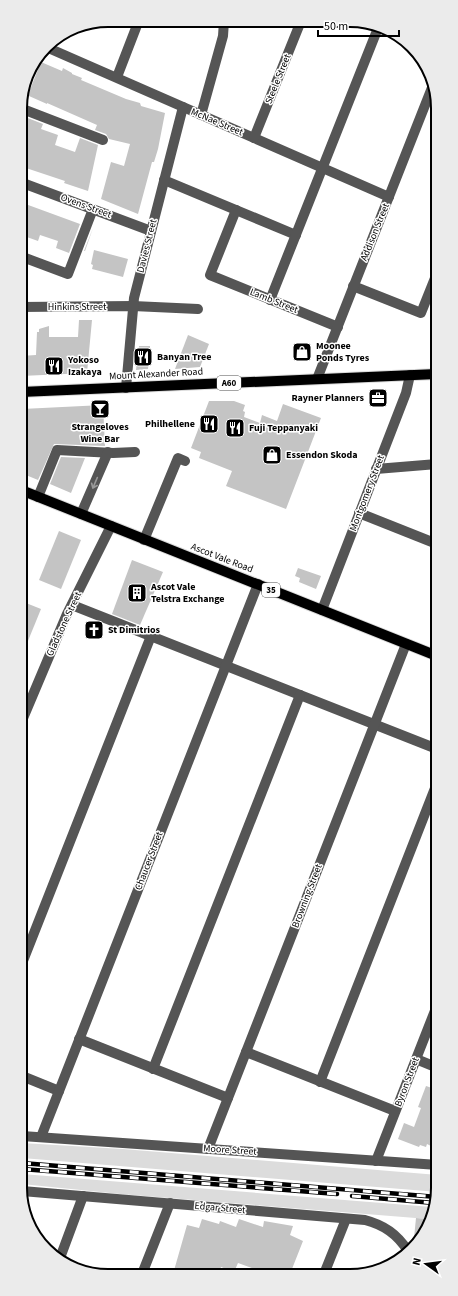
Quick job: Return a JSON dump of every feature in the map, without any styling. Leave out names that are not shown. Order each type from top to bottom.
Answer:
[{"type":"main road","name":"Mount Alexander Road","points":[[27,392],[431,374]]},
{"type":"main road","name":"Ascot Vale Road","points":[[27,492],[431,654]]},
{"type":"street","points":[[117,77],[136,27]]},
{"type":"street","points":[[201,115],[223,36],[224,27]]},
{"type":"street","name":"Steele Street","points":[[254,138],[299,27]]},
{"type":"street","points":[[270,300],[377,31]]},
{"type":"street","name":"McNae Street","points":[[53,49],[389,197]]},
{"type":"street","name":"Addison Street","points":[[317,379],[429,94]]},
{"type":"street","name":"Davies Street","points":[[126,388],[132,306],[183,107]]},
{"type":"street","points":[[27,111],[103,140]]},
{"type":"street","points":[[164,180],[296,236]]},
{"type":"street","name":"Ovens Street","points":[[27,185],[151,231]]},
{"type":"street","points":[[27,259],[68,274],[93,209]]},
{"type":"street","name":"Lamb Street","points":[[236,210],[210,276],[338,327]]},
{"type":"street","points":[[353,286],[421,313],[431,293]]},
{"type":"street","name":"Hinkins Street","points":[[27,307],[132,306],[198,309]]},
{"type":"street","name":"Montgomery Street","points":[[322,610],[406,393],[410,375]]},
{"type":"street","points":[[38,497],[56,450],[121,453],[135,452]]},
{"type":"street","points":[[81,514],[108,452]]},
{"type":"street","points":[[144,540],[178,458],[184,461]]},
{"type":"street","points":[[376,469],[431,464]]},
{"type":"street","points":[[359,513],[431,542]]},
{"type":"street","name":"Gladstone Street","points":[[27,709],[72,605],[111,526]]},
{"type":"street","name":"Chaucer Street","points":[[40,1137],[258,584]]},
{"type":"street","points":[[72,605],[431,747]]},
{"type":"street","points":[[27,951],[151,636]]},
{"type":"street","name":"Browning Street","points":[[208,1149],[406,644]]},
{"type":"street","points":[[153,1069],[300,695]]},
{"type":"street","points":[[320,1082],[431,799]]},
{"type":"street","name":"Byron Street","points":[[376,1162],[431,1021]]},
{"type":"street","points":[[79,1039],[228,1098]]},
{"type":"street","points":[[246,1052],[396,1111]]},
{"type":"street","points":[[416,1059],[431,1065]]},
{"type":"street","points":[[27,1078],[59,1091]]},
{"type":"street","name":"Moore Street","points":[[27,1136],[431,1165]]},
{"type":"street","name":"Edgar Street","points":[[27,1190],[365,1220],[378,1224],[392,1232],[405,1247]]},
{"type":"street","points":[[62,1254],[83,1196]]},
{"type":"street","points":[[144,1269],[170,1203]]},
{"type":"street","points":[[326,1269],[346,1219]]},
{"type":"shaded area","points":[[27,1143],[123,1149],[431,1174],[431,1191],[27,1158]]},
{"type":"shaded area","points":[[27,1174],[428,1207],[425,1219],[120,1194],[27,1185]]},
{"type":"building","points":[[42,62],[62,71],[63,68],[82,78],[81,80],[126,99],[140,103],[141,106],[165,113],[158,149],[154,162],[152,162],[138,214],[101,199],[111,162],[124,166],[130,144],[109,139],[106,134],[95,130],[97,125],[29,96],[29,92]]},
{"type":"building","points":[[27,118],[43,124],[41,129],[58,135],[55,145],[75,152],[80,138],[98,145],[88,191],[64,183],[65,181],[27,168]]},
{"type":"building","points":[[27,205],[80,224],[69,253],[56,248],[58,241],[40,235],[38,241],[27,237]]},
{"type":"building","points":[[93,228],[85,251],[84,251]]},
{"type":"building","points":[[94,250],[128,259],[123,277],[92,269],[93,265],[91,264]]},
{"type":"building","points":[[79,320],[92,320],[87,373],[27,376],[27,356],[36,355],[37,332],[39,332],[39,329],[49,326],[49,337],[78,337]]},
{"type":"building","points":[[188,335],[209,344],[200,367],[175,369]]},
{"type":"building","name":"Banyan Tree","points":[[139,346],[150,346],[148,369],[136,370]]},
{"type":"building","name":"Essendon Skoda","points":[[209,401],[234,401],[245,405],[243,411],[245,412],[244,417],[260,423],[262,415],[277,421],[283,404],[321,418],[286,509],[226,486],[232,471],[199,458],[201,452],[191,448]]},
{"type":"building","points":[[103,405],[105,446],[54,444],[38,480],[27,475],[27,409]]},
{"type":"building","points":[[61,457],[85,458],[71,493],[50,484]]},
{"type":"building","points":[[59,531],[81,540],[61,589],[39,580]]},
{"type":"building","name":"Ascot Vale Telstra Exchange","points":[[132,560],[163,572],[140,625],[112,614]]},
{"type":"building","points":[[298,568],[321,576],[316,589],[299,582],[300,578],[295,576]]},
{"type":"building","points":[[27,603],[41,609],[27,643]]},
{"type":"building","points":[[426,1086],[431,1088],[431,1146],[427,1144],[426,1147],[420,1145],[419,1147],[398,1139],[404,1123],[414,1127],[421,1108],[418,1107]]},
{"type":"building","points":[[416,1218],[425,1219],[420,1229],[414,1237]]},
{"type":"building","points":[[202,1219],[219,1224],[220,1221],[236,1227],[239,1219],[263,1227],[264,1221],[293,1226],[290,1235],[303,1241],[292,1269],[254,1269],[238,1263],[235,1269],[226,1269],[221,1267],[220,1269],[174,1269],[187,1225],[199,1228]]},
{"type":"tram line","points":[[27,395],[431,376]]},
{"type":"tram line","points":[[27,489],[431,651]]},
{"type":"railway","points":[[27,1163],[430,1196]]},
{"type":"railway","points":[[27,1169],[337,1194]]},
{"type":"railway","points":[[352,1196],[429,1203]]},
{"type":"place","name":"Moonee Ponds Tyres","points":[[302,352]]},
{"type":"place","name":"Banyan Tree","points":[[143,357]]},
{"type":"place","name":"Yokoso Izakaya","points":[[54,366]]},
{"type":"place","name":"Rayner Planners","points":[[378,398]]},
{"type":"place","name":"Strangeloves Wine Bar","points":[[100,409]]},
{"type":"place","name":"Philhellene","points":[[209,424]]},
{"type":"place","name":"Fuji Teppanyaki","points":[[235,428]]},
{"type":"place","name":"Essendon Skoda","points":[[272,455]]},
{"type":"place","name":"Ascot Vale Telstra Exchange","points":[[137,593]]},
{"type":"place","name":"St Dimitrios","points":[[94,630]]}]
